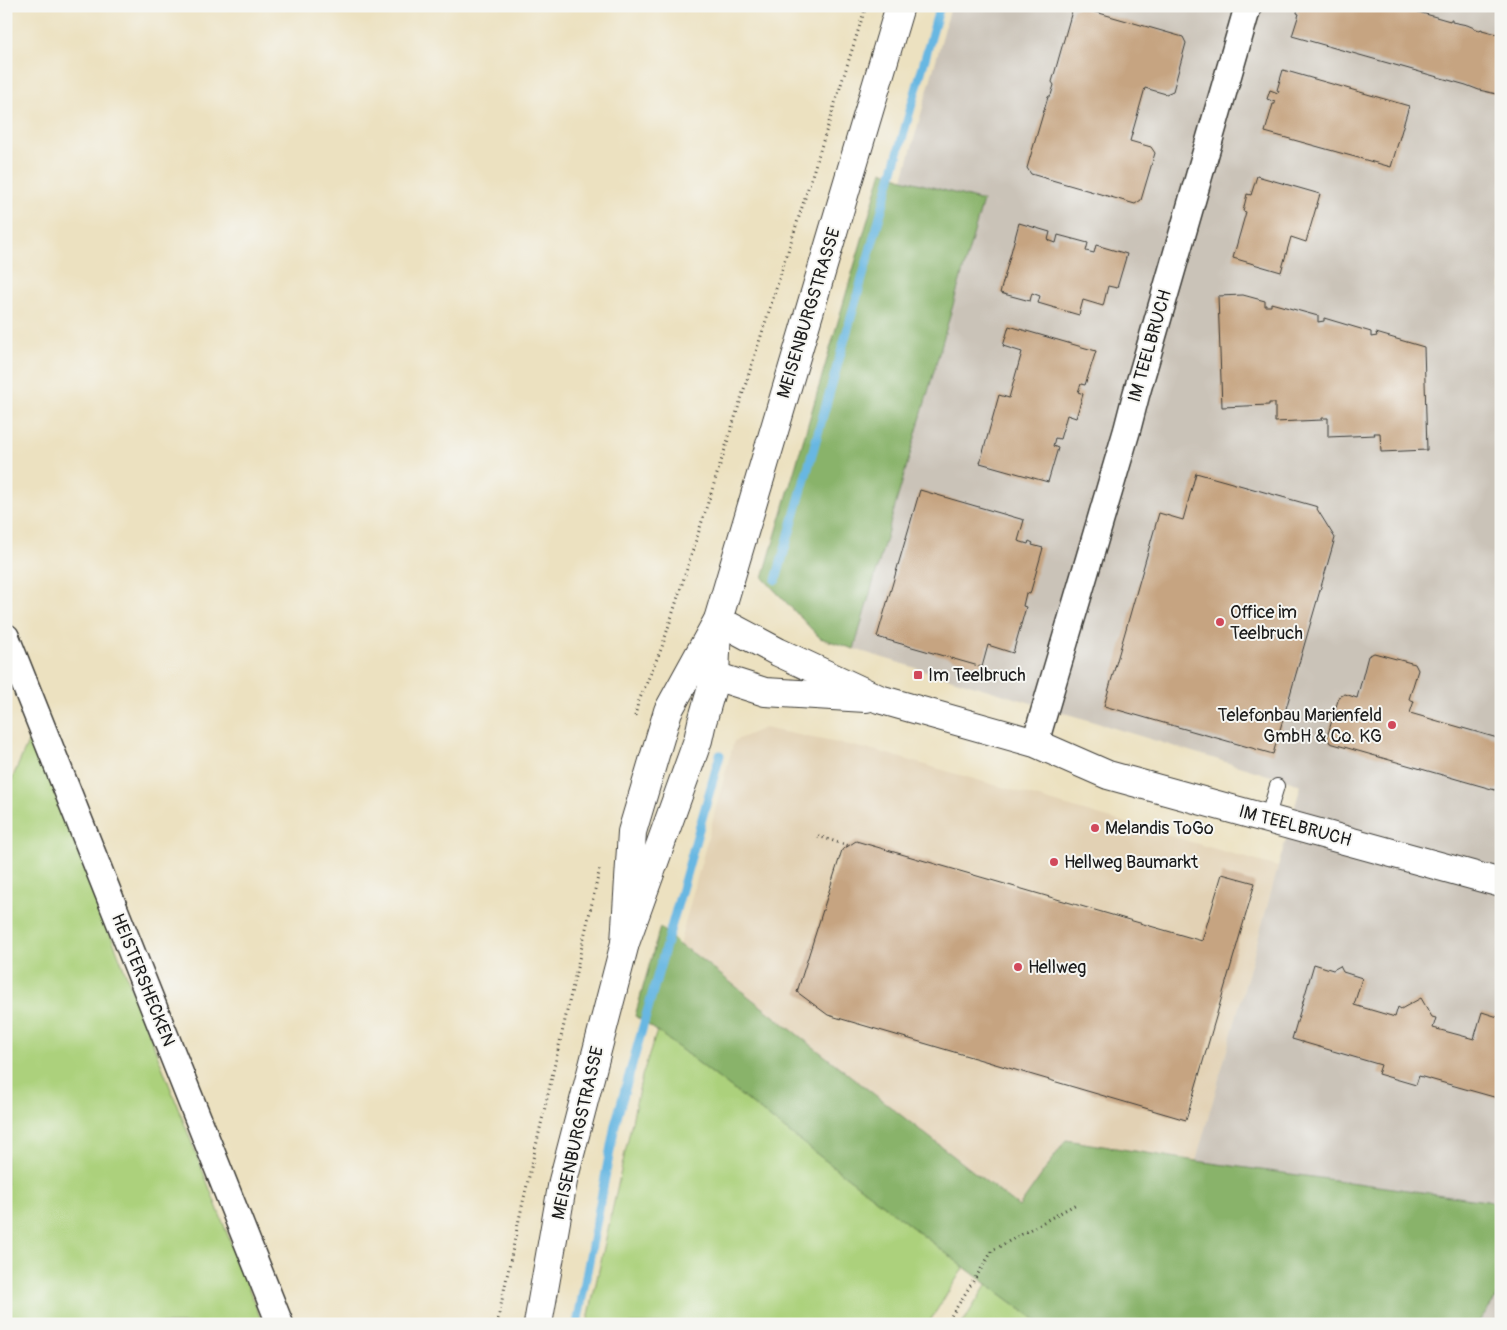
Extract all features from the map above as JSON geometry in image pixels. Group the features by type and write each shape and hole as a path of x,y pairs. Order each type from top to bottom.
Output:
{"main road":[{"name":"MEISENBURGSTRASSE","path":"538,1324 563,1181 625,943 698,740 702,722 703,673 900,6"},
{"name":"IM TEELBRUCH","path":"718,620 778,652 879,699 1035,744 1108,775 1501,883"},
{"name":"MEISENBURGSTRASSE","path":"625,943 632,832 668,711 703,673"},
{"name":"IM TEELBRUCH","path":"703,673 765,692 879,699"}],"street":[{"name":"IM TEELBRUCH","path":"1035,744 1248,6"},
{"name":"HEISTERSHECKEN","path":"6,636 280,1324"}],"lane":[{"path":"1267,819 1277,786"}],"path":[{"path":"818,836 849,846"},
{"path":"946,1324 993,1250 1078,1203"}],"shaded area":[{"path":"951,6 1501,6 1501,1193 1494,1202 1196,1161 1301,785 854,649 983,201 903,179"},
{"path":"764,728 877,751 1278,867 1196,1161 1066,1140 1019,1207 694,954 679,945 734,741"},
{"path":"1501,1291 1501,1324 1477,1324"}],"green space":[{"path":"882,171 903,179 983,201 854,649 820,638 763,578"},
{"path":"32,733 263,1324 6,1324 6,793"},
{"path":"660,927 679,945 694,954 1019,1207 1066,1140 1196,1161 1494,1202 1501,1193 1501,1291 1477,1324 1041,1324 635,1016"},
{"path":"657,1031 964,1267 928,1324 587,1324 642,1076"},
{"path":"987,1284 1041,1324 962,1324"}],"building":[{"path":"1298,6 1416,6 1415,11 1452,20 1452,22 1479,30 1482,29 1497,34 1501,30 1501,95 1292,36 1299,14 1297,13"},
{"path":"1078,7 1183,37 1186,43 1173,91 1166,94 1145,88 1130,141 1151,147 1155,153 1141,200 1135,204 1031,174 1027,168 1048,97 1051,95 1054,85 1052,82 1072,11"},
{"path":"1283,70 1409,106 1391,167 1265,132 1273,104 1275,104 1275,102 1267,99 1270,90 1278,93 1279,91 1277,90"},
{"path":"1257,176 1320,194 1306,242 1291,237 1281,272 1233,258 1246,212 1243,211 1247,194 1251,195"},
{"path":"1019,223 1050,232 1048,240 1056,243 1058,235 1088,243 1086,251 1094,253 1096,245 1127,254 1117,288 1108,286 1103,306 1083,300 1079,315 1038,303 1040,296 1032,293 1030,301 1000,293"},
{"path":"1243,295 1265,301 1265,306 1271,306 1271,303 1318,316 1318,322 1324,321 1324,318 1371,332 1371,337 1377,336 1376,333 1424,347 1427,450 1381,452 1380,433 1374,433 1375,435 1328,437 1328,418 1322,418 1322,420 1275,422 1275,403 1269,403 1269,405 1222,407 1218,296"},
{"path":"1009,326 1096,351 1085,385 1081,384 1078,392 1083,394 1076,418 1067,415 1060,439 1055,438 1053,446 1058,448 1048,482 980,463 999,395 1009,398 1022,352 1003,346"},
{"name":"Office im Teelbruch","path":"1196,473 1318,507 1317,509 1335,538 1273,754 1104,706 1159,513 1183,520"},
{"path":"920,490 1024,520 1018,541 1028,544 1029,541 1033,543 1032,545 1043,548 1030,594 1026,593 1023,606 1026,607 1013,653 988,645 982,667 877,637"},
{"name":"Telefonbau Marienfeld GmbH & Co. KG","path":"1374,653 1415,664 1418,670 1409,699 1414,701 1410,713 1501,739 1500,787 1495,790 1330,743 1327,737 1339,697 1345,694 1357,698 1368,656"},
{"name":"Hellweg","path":"856,841 1202,941 1222,874 1255,883 1186,1120 828,1015 797,992 842,850"},
{"path":"1314,964 1333,970 1340,966 1343,972 1362,978 1354,1005 1395,1017 1398,1007 1401,1009 1421,998 1432,1017 1436,1018 1433,1028 1474,1039 1482,1012 1501,1018 1501,1099 1419,1076 1416,1085 1378,1074 1381,1065 1292,1039"}],"waterway":[{"path":"776,580 940,6"},
{"path":"577,1324 615,1125 720,755"}],"place":[{"name":"Office im Teelbruch","path":"1220,622"},
{"name":"Im Teelbruch","path":"918,675"},
{"name":"Telefonbau Marienfeld GmbH & Co. KG","path":"1392,725"},
{"name":"Melandis ToGo","path":"1095,828"},
{"name":"Hellweg Baumarkt","path":"1054,862"},
{"name":"Hellweg","path":"1018,967"}]}
